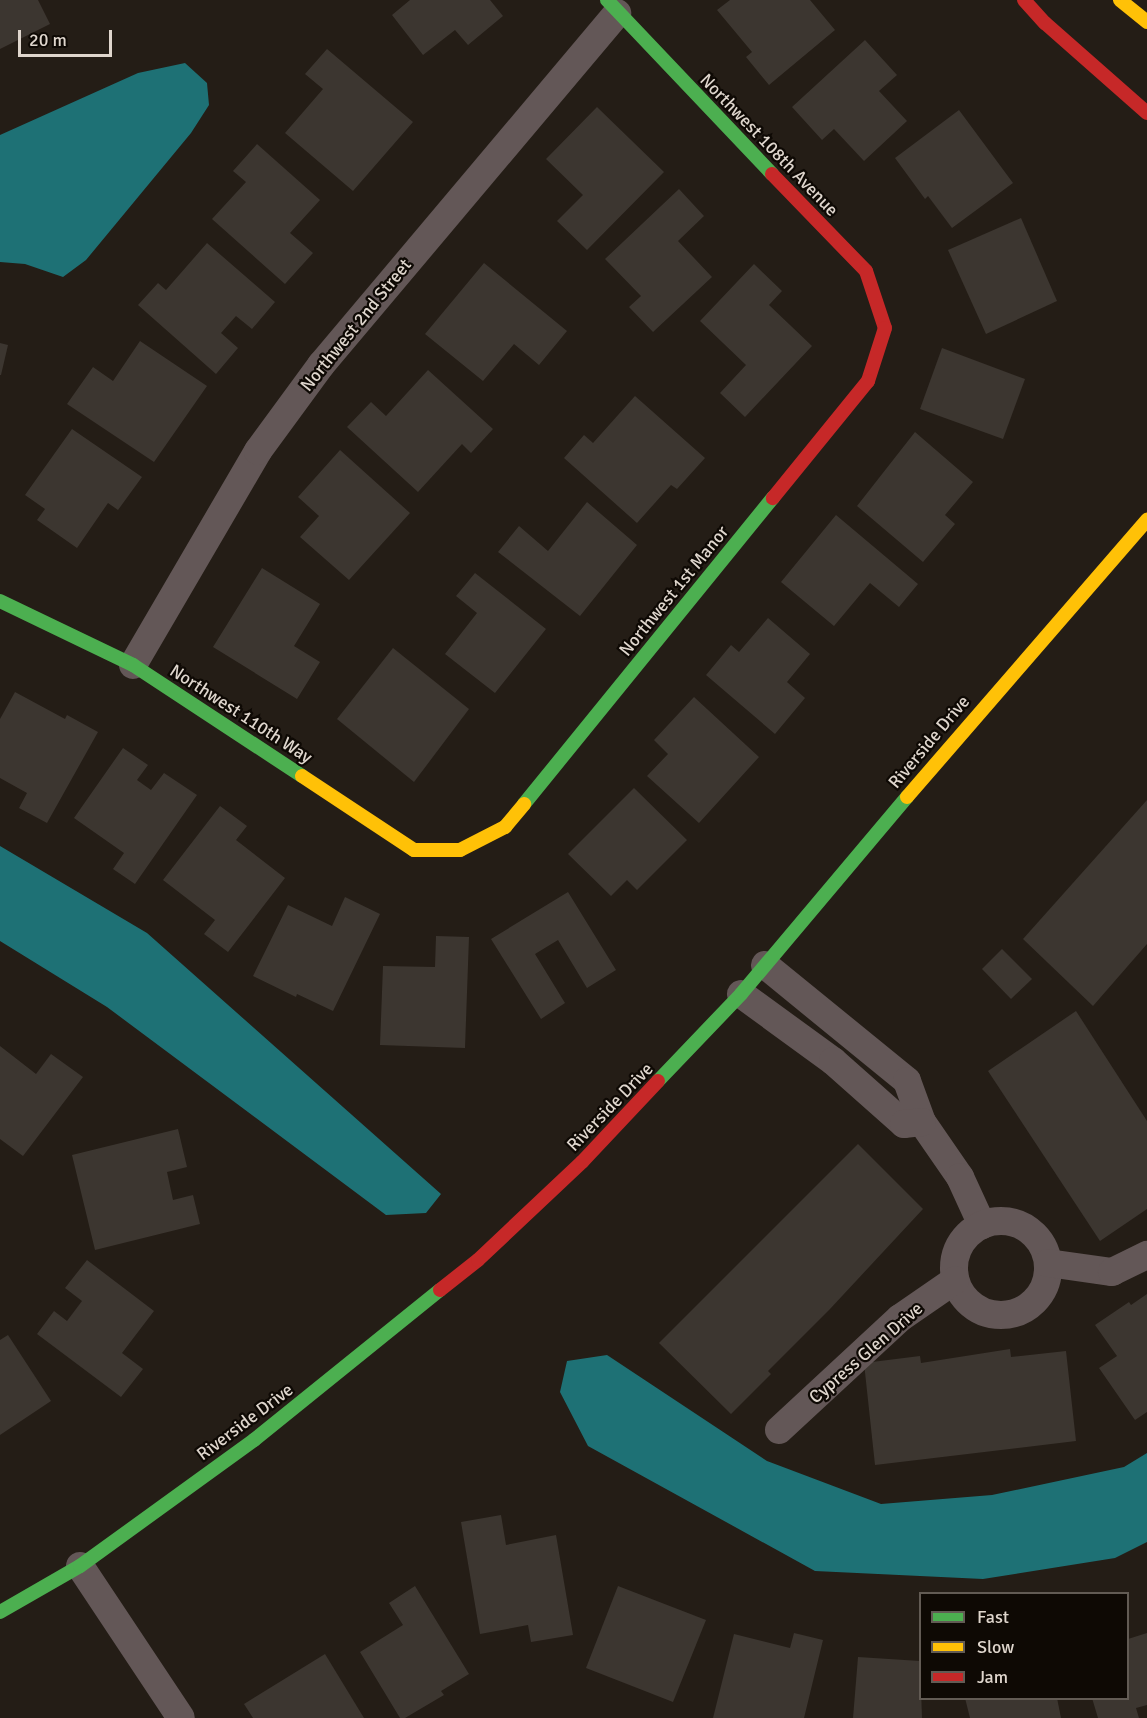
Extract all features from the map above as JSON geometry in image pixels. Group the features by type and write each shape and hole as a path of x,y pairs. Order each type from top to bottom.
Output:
{"street":[{"path":"1024,0 1045,23 1147,113"},
{"path":"1120,0 1147,22"},
{"name":"Northwest 108th Avenue","path":"612,7 866,271 885,328"},
{"name":"Northwest 2nd Street","path":"133,665 258,451 321,365 612,7"},
{"name":"Northwest 1st Manor","path":"460,850 506,827 868,381 885,328"},
{"name":"Riverside Drive","path":"0,1612 80,1566 254,1440 478,1260 582,1162 741,994 975,716 1147,520"},
{"name":"Northwest 110th Way","path":"0,601 133,665 414,850 460,850"},
{"path":"765,965 907,1081 922,1122 960,1178 982,1224"},
{"path":"741,994 833,1060 904,1124 922,1122"},
{"path":"996,1221 1011,1222 1025,1227 1037,1236 1045,1248 1048,1263 1047,1279 1041,1293 1031,1305 1017,1313 1002,1315 986,1313 972,1306 961,1294 955,1280 954,1267 959,1248 971,1232 982,1224 996,1221"},
{"path":"1048,1263 1112,1272 1147,1255"},
{"name":"Cypress Glen Drive","path":"779,1430 900,1318 955,1280"},
{"path":"80,1566 181,1718"}],"water":[{"path":"185,63 207,83 209,105 191,133 86,260 63,277 25,264 0,262 0,135 138,73"},
{"path":"0,846 147,933 441,1194 426,1213 386,1215 107,1007 0,941"},
{"path":"607,1355 767,1461 881,1504 992,1495 1124,1467 1147,1453 1147,1542 1115,1558 983,1579 815,1571 588,1446 560,1392 567,1361"}],"building":[{"path":"0,0 38,0 50,24 0,49"},
{"path":"410,0 490,0 503,16 468,45 455,30 423,55 392,15"},
{"path":"730,0 810,0 835,30 769,85 746,57 752,52 717,10"},
{"path":"865,40 897,75 879,91 907,121 864,161 834,129 822,140 792,107"},
{"path":"327,49 413,122 353,191 285,133 323,89 305,74"},
{"path":"597,107 664,172 587,250 557,221 583,195 546,159"},
{"path":"959,110 1013,183 952,228 928,196 925,199 895,158"},
{"path":"257,144 320,200 290,233 313,253 285,284 212,219 246,182 233,171"},
{"path":"679,189 704,216 678,241 712,277 653,332 629,307 641,296 605,259"},
{"path":"1021,218 1057,301 986,334 948,250"},
{"path":"207,243 275,302 252,329 236,316 221,333 238,348 216,374 138,305 158,283 166,290"},
{"path":"484,263 567,331 539,365 514,344 483,381 425,334"},
{"path":"754,264 782,291 769,305 812,346 745,417 720,393 746,365 700,321"},
{"path":"140,341 207,386 154,462 67,404 93,367 113,381"},
{"path":"0,343 8,345 1,375 0,375"},
{"path":"942,348 1025,379 1003,439 920,409"},
{"path":"428,370 493,429 471,453 462,444 418,492 347,427 371,402 386,416"},
{"path":"635,396 705,458 677,489 671,485 637,523 564,458 584,435 593,443"},
{"path":"72,429 142,477 118,510 108,503 77,548 37,520 45,509 25,495"},
{"path":"915,432 973,482 945,515 955,524 923,562 857,506"},
{"path":"340,450 410,513 349,580 300,537 319,516 298,497"},
{"path":"587,502 637,545 580,616 498,552 519,526 548,551"},
{"path":"836,515 918,584 899,607 870,583 834,626 781,582"},
{"path":"262,568 320,604 294,646 320,662 297,699 213,647"},
{"path":"475,573 546,629 495,693 445,654 477,613 456,596"},
{"path":"768,618 810,654 787,682 805,698 775,734 706,675 731,645 739,652"},
{"path":"393,648 469,709 414,782 337,719"},
{"path":"15,692 65,719 67,715 98,732 47,823 19,808 27,793 0,778 0,719"},
{"path":"694,697 759,757 699,823 647,776 668,754 654,740"},
{"path":"123,748 148,765 137,780 151,790 164,773 197,795 135,884 113,869 124,853 74,818"},
{"path":"634,788 687,840 637,890 627,880 611,896 568,854"},
{"path":"1147,800 1147,944 1093,1006 1023,939"},
{"path":"220,806 247,826 236,840 285,878 228,952 204,934 215,920 163,880"},
{"path":"568,892 616,970 587,988 558,940 535,954 565,1003 541,1019 491,939"},
{"path":"345,897 380,914 333,1011 297,994 296,997 253,976 288,905 332,926"},
{"path":"436,936 469,937 465,1048 380,1045 383,966 435,967"},
{"path":"1002,949 1032,979 1011,999 982,969"},
{"path":"1076,1011 1147,1121 1147,1209 1100,1241 988,1071"},
{"path":"0,1046 36,1074 51,1054 83,1077 23,1156 0,1139"},
{"path":"178,1129 187,1167 167,1172 173,1200 193,1195 200,1224 95,1250 72,1155"},
{"path":"858,1144 923,1209 830,1309 768,1371 771,1374 731,1414 659,1343"},
{"path":"87,1260 154,1311 122,1353 143,1369 121,1397 37,1334 54,1311 67,1321 82,1301 65,1288"},
{"path":"1147,1294 1147,1412 1135,1420 1099,1368 1117,1356 1095,1325 1129,1302 1131,1305"},
{"path":"8,1335 51,1401 0,1435 0,1340"},
{"path":"1010,1349 1011,1357 1066,1351 1076,1441 875,1465 864,1363 920,1356 921,1363"},
{"path":"501,1515 506,1545 556,1535 573,1635 531,1642 528,1625 480,1634 461,1522"},
{"path":"415,1586 469,1674 441,1691 444,1695 405,1718 400,1718 360,1652 403,1625 389,1603"},
{"path":"618,1586 706,1620 673,1702 586,1668"},
{"path":"794,1633 823,1640 804,1718 713,1718 734,1634 790,1648"},
{"path":"1147,1633 1147,1705 1136,1708 1139,1718 1098,1718 1093,1700 1129,1700 1129,1639"},
{"path":"325,1654 364,1718 253,1718 244,1704"},
{"path":"858,1657 919,1661 919,1700 921,1700 922,1718 853,1718"},
{"path":"966,1700 1057,1700 1061,1718 970,1718"}],"traffic: fast":[{"path":"607,0 772,174"},
{"path":"524,804 773,498"},
{"path":"0,601 133,665 302,776"},
{"path":"658,1081 741,994 907,797"},
{"path":"0,1612 80,1566 254,1440 440,1290"}],"traffic: slow":[{"path":"1120,0 1147,22"},
{"path":"907,797 1147,520"},
{"path":"302,776 414,850 460,850 505,827 524,804"}],"traffic: jam":[{"path":"1024,0 1045,23 1147,113"},
{"path":"772,174 866,271 885,328 868,381 773,498"},
{"path":"440,1290 478,1260 582,1162 658,1081"}]}
